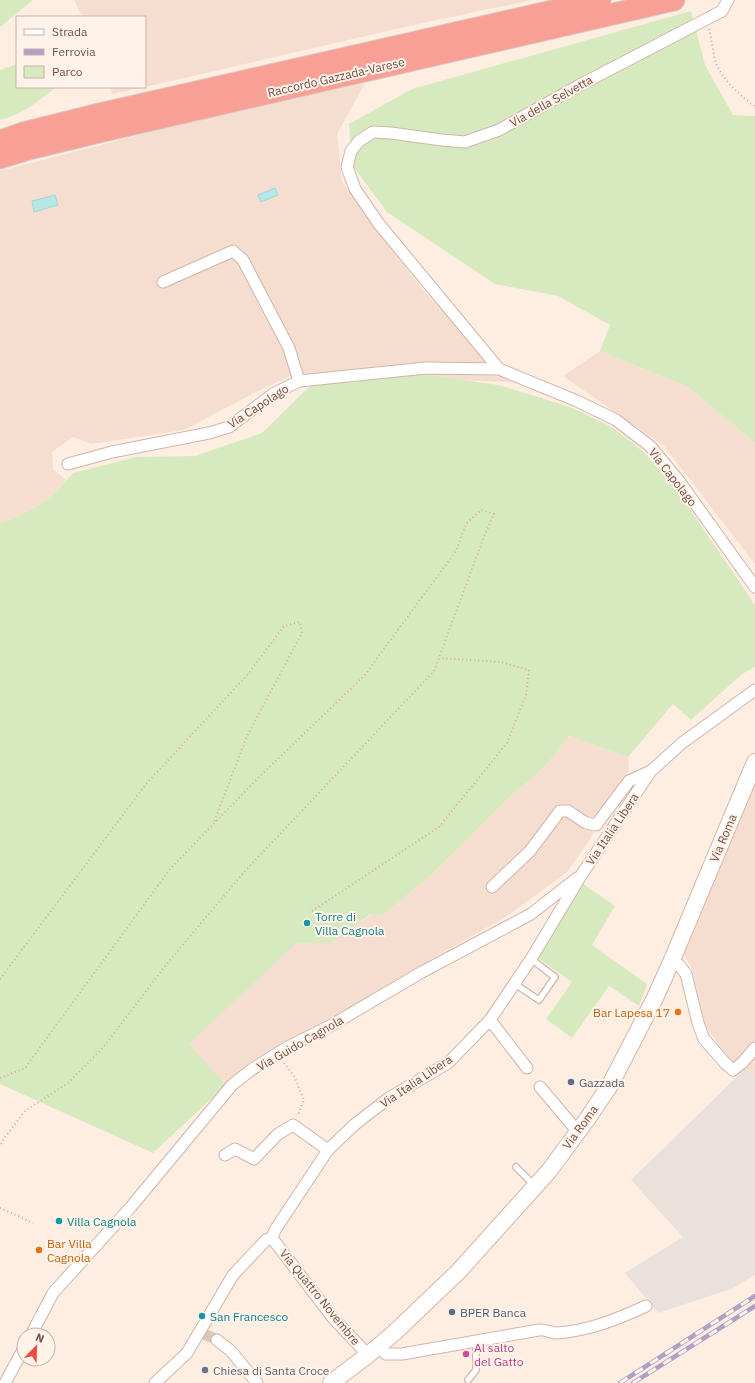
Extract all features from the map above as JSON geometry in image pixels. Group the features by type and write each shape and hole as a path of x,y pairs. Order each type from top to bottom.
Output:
{"highway":[{"name":"Raccordo Gazzada-Varese","path":"0,140 95,115 600,0"},
{"name":"Raccordo Gazzada-Varese","path":"0,158 29,149 99,132 674,0"}],"main road":[{"name":"Via Roma","path":"331,1383 373,1351 458,1272 548,1171 578,1132 610,1085 633,1042 672,960 755,762"}],"street":[{"name":"Via della Selvetta","path":"359,142 373,132 465,142 499,130 578,86 722,11 728,0"},
{"name":"Via Capolago","path":"359,142 351,151 347,168 355,189 379,224 499,369"},
{"path":"163,282 233,251 243,260 289,348 299,381"},
{"name":"Via Capolago","path":"68,464 112,452 208,433 229,427 273,394 299,381 426,368 499,369 577,401 616,420 650,446 679,481 755,587"},
{"name":"Via Italia Libera","path":"155,1383 188,1353 202,1333 233,1275 266,1240 272,1238 275,1230 328,1150 354,1125 389,1098 448,1063 490,1020 531,959 582,874 651,771 682,744 755,690"},
{"path":"492,887 530,851 560,811 568,811 586,823 596,825 629,781 651,771"},
{"name":"Via Guido Cagnola","path":"35,1327 53,1293 130,1208 232,1085 251,1070 286,1048 330,1026 422,972 531,914 582,874"},
{"path":"672,960 679,965 686,974 698,1023 704,1039 726,1064 733,1070 742,1063 755,1048"},
{"path":"490,1020 527,1068"},
{"path":"540,1087 578,1132"},
{"path":"225,1156 235,1149 254,1159 278,1134 293,1125 328,1150"},
{"name":"Via Quattro Novembre","path":"272,1238 333,1318 373,1351"},
{"path":"373,1351 386,1354 402,1354 544,1329 554,1333 570,1331 613,1321 646,1306"},
{"path":"217,1340 231,1350 255,1380"},
{"path":"5,1383 16,1363"}],"lane":[{"path":"515,984 539,1000 555,977 531,959"},
{"path":"516,1167 535,1186"},
{"path":"468,1380 476,1370 476,1341"}],"path":[{"path":"707,19 713,42 716,63 723,75 740,96 755,107"},
{"path":"0,1078 25,1068 170,869 258,778 364,676 456,551 466,524 481,510 494,514 485,534 434,672 239,877 169,961 102,1049 68,1083 26,1111 0,1146"},
{"path":"0,979 146,784 248,674 284,626 300,622 302,633 248,736 213,825"},
{"path":"312,910 439,827 507,743 526,695 529,670 501,662 439,658"},
{"path":"286,1048 289,1057 283,1061 294,1076 304,1100 293,1125"},
{"path":"0,1208 33,1224"}],"shaded area":[{"path":"74,0 533,0 418,24 146,87 146,16 82,16"},
{"path":"365,83 337,134 342,182 421,288 511,382 311,375 291,376 252,394 184,430 91,444 73,437 52,452 53,469 66,480 49,499 17,517 0,523 0,171 170,127"},
{"path":"110,88 140,88 113,94"},
{"path":"600,351 688,387 755,443 755,564 664,446 563,376"},
{"path":"569,736 628,757 629,771 590,839 567,872 509,915 326,1022 226,1085 188,1044 297,943 331,943 372,914 382,916 431,875 515,792 544,768"},
{"path":"755,782 755,1075 727,1057 705,1025 692,969 684,954"},
{"path":"745,1069 755,1075 755,1275 731,1289 658,1313 625,1273 683,1237 631,1180"}],"green space":[{"path":"0,0 33,0 0,27"},
{"path":"691,11 705,65 733,115 755,116 755,443 688,387 600,351 610,325 558,296 495,284 387,212 352,165 349,124 412,89"},
{"path":"16,64 16,88 55,88 30,107 15,115 0,120 0,70"},
{"path":"426,375 499,385 573,408 612,427 645,453 675,487 755,605 755,667 742,674 691,720 673,704 628,757 569,736 544,768 515,792 431,875 382,916 371,914 331,943 297,943 189,1044 226,1085 153,1153 0,1084 0,523 17,517 49,499 73,473 136,457 195,456 262,433 312,384"},
{"path":"582,883 615,906 592,945 647,984 639,1006 609,986 572,1038 546,1019 572,982 538,958"}],"water":[{"path":"275,188 278,195 261,202 258,195"},
{"path":"55,195 58,205 34,212 32,201"}],"tunnel":[{"path":"204,1334 217,1340"}],"railway":[{"path":"620,1383 755,1296"},
{"path":"633,1383 755,1306"}],"place":[{"name":"Torre di Villa Cagnola","path":"307,923"},
{"name":"Bar Lapesa 17","path":"678,1012"},
{"name":"Gazzada","path":"571,1082"},
{"name":"Villa Cagnola","path":"59,1221"},
{"name":"Bar Villa Cagnola","path":"39,1250"},
{"name":"BPER Banca","path":"452,1312"},
{"name":"San Francesco","path":"202,1316"},
{"name":"Al salto del Gatto","path":"466,1354"},
{"name":"Chiesa di Santa Croce","path":"205,1370"}]}
